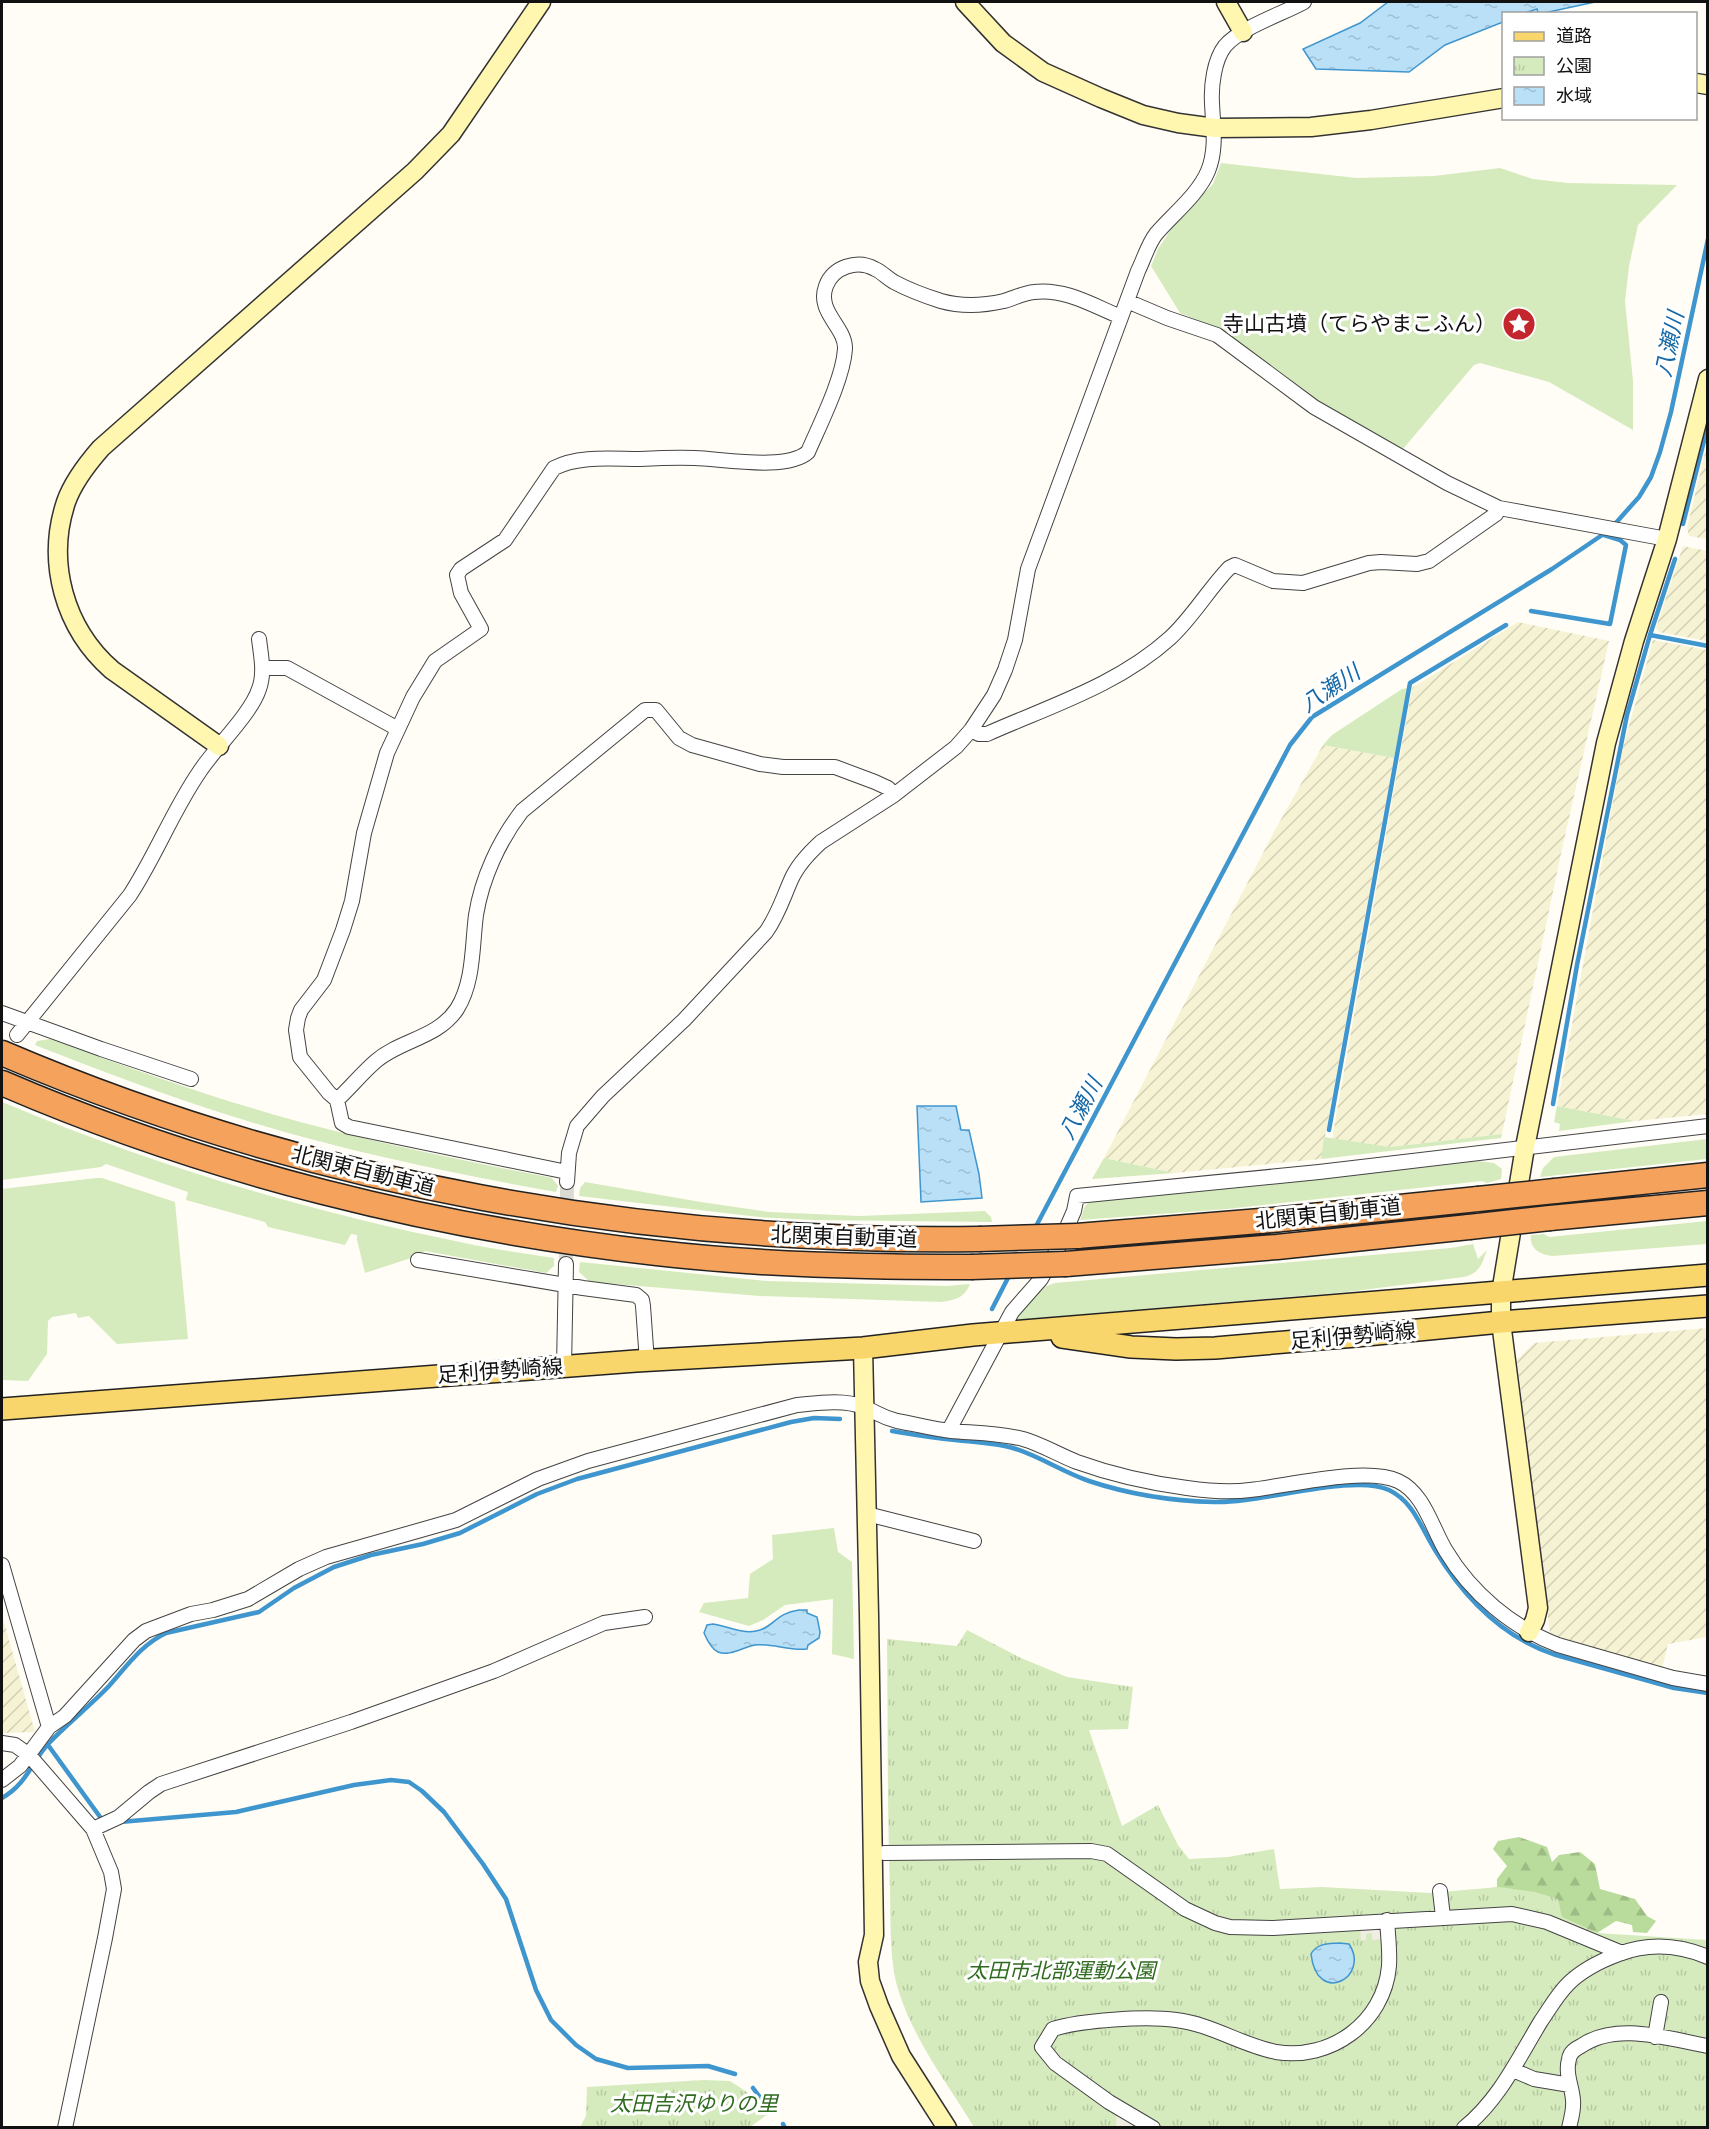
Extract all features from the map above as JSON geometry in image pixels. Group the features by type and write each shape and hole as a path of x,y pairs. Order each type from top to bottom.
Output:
{"highway":[{"name":"北関東自動車道","path":"9,1044 87,1087 180,1121 331,1165 502,1202 636,1222 739,1232 868,1239 1077,1236 1261,1221 1707,1175"},
{"name":"北関東自動車道","path":"2,1083 79,1114 245,1170 421,1215 498,1230 657,1253 739,1260 817,1265 971,1267 1066,1264 1277,1247 1707,1203"}],"main road":[{"name":"足利伊勢崎線","path":"2,1409 564,1367 863,1348 999,1334 1707,1275"},
{"name":"足利伊勢崎線","path":"999,1334 1039,1334 1131,1347 1176,1349 1707,1306"}],"street":[{"path":"219,746 100,660 74,623 62,594 58,570 58,539 66,501 83,471 101,448 422,164 451,134 542,2"},
{"path":"965,2 1003,43 1043,72 1143,115 1178,123 1215,128 1300,127 1371,120 1502,98"},
{"path":"1226,2 1243,32"},
{"path":"1121,317 1073,297 1047,292 1035,292 979,306 959,305 920,294 892,281 875,268 852,265 834,274 825,287 824,298 833,324 844,336 845,350 829,403 808,452 802,458 783,463 692,458 585,460 554,468 505,540 461,569 457,575 461,593 481,628 435,661 413,697 387,753 364,833 352,901 343,930 324,980 301,1010 296,1030 300,1057 329,1094 337,1100 342,1123 349,1127 567,1177 573,1135 577,1126 603,1096 684,1020 766,932 776,918 791,878 813,850 821,842 894,795 956,747 971,730 994,695 1005,670 1015,640 1028,568 1127,302 1155,236 1184,205 1207,173 1215,128 1212,101 1217,63 1225,47 1243,32 1304,2"},
{"path":"1127,302 1217,335 1314,407 1447,483 1499,508 1667,539"},
{"path":"1529,1632 1538,1608 1501,1322 1502,1293 1525,1147 1606,743 1667,539 1707,379"},
{"path":"971,730 979,735 987,734 1100,686 1139,662 1172,636 1229,568 1235,566 1273,580 1303,583 1369,563 1417,564 1428,561 1496,514 1499,508"},
{"path":"9,1044 29,1023 130,895 200,770 246,711 259,690 263,668 259,639"},
{"path":"263,668 287,668 398,729"},
{"path":"337,1100 377,1059 438,1029 449,1020 460,1002 469,976 482,889 499,845 511,825 522,811 645,710 656,710 679,738 692,745 760,764 783,767 835,767 888,788 894,795"},
{"path":"2,1013 101,1049 191,1078"},
{"path":"949,1430 1012,1312 1041,1279 1070,1220 1077,1196 1319,1172 1707,1126"},
{"path":"418,1260 566,1286 636,1295 643,1306 647,1362"},
{"path":"564,1367 566,1264"},
{"path":"863,1348 874,1935 868,1962 874,1994 888,2029 901,2056 947,2127"},
{"path":"2,1780 20,1766 49,1727 65,1716 134,1640 146,1631 191,1614 249,1599 299,1569 326,1557 456,1520 538,1479 588,1461 797,1405 844,1403 864,1407 882,1418 949,1430 993,1433 1025,1440 1074,1461 1121,1476 1209,1491 1249,1490 1355,1475 1376,1474 1396,1480 1417,1498 1446,1552 1474,1587 1499,1611 1529,1632 1558,1645 1673,1678 1707,1684"},
{"path":"867,1514 974,1541"},
{"path":"2,1565 49,1727"},
{"path":"93,1829 119,1817 161,1784 351,1722 495,1671 604,1623 645,1617"},
{"path":"2,1743 15,1745 29,1755 93,1829 111,1872 114,1889 65,2127"},
{"path":"884,1852 1091,1851 1107,1854 1185,1910 1230,1927 1273,1928 1498,1913 1529,1916 1622,1953"},
{"path":"1440,1891 1443,1917"},
{"path":"1153,2127 1109,2102 1055,2063 1042,2048 1053,2029 1088,2023 1174,2019 1217,2030 1248,2044 1275,2052 1317,2051 1352,2035 1367,2020 1378,2003 1386,1984 1389,1966 1387,1920"},
{"path":"1464,2127 1489,2103 1513,2070 1557,1996 1569,1984 1602,1960 1647,1947 1688,1950 1707,1957"},
{"path":"1655,2037 1661,2002"},
{"path":"1569,2127 1574,2099 1567,2075 1569,2057 1573,2051 1593,2037 1624,2033 1707,2046"},
{"path":"1513,2070 1534,2079 1570,2085"}],"shaded area":[{"path":"1707,444 1708,539 1689,536 1687,528"},
{"path":"1683,546 1707,551 1707,641 1659,632 1656,628"},
{"path":"1518,622 1609,641 1562,849 1502,1134 1390,1147 1332,1139 1412,688"},
{"path":"1653,640 1707,650 1708,1114 1635,1121 1557,1106 1623,747"},
{"path":"1323,745 1394,758 1321,1159 1174,1173 1104,1158 1275,830"},
{"path":"1707,1328 1707,1637 1668,1644 1662,1669 1550,1634 1517,1360 1534,1343"},
{"path":"2,1615 35,1732 2,1733"},
{"path":"1387,1920 1382,1939 1372,1940 1372,1933 1366,1934 1366,1940 1361,1941 1360,1922"},
{"path":"1117,2107 1142,2127 1116,2128"}],"green space":[{"path":"1221,163 1357,178 1434,176 1500,168 1533,179 1568,183 1677,185 1638,225 1629,266 1625,301 1633,381 1633,430 1549,382 1480,363 1474,365 1403,449 1320,403 1217,328 1180,313 1151,266 1158,249 1176,222 1213,184"},
{"path":"1408,688 1394,758 1323,745 1332,735 1402,689"},
{"path":"50,1039 266,1112 392,1145 552,1178 558,1186 556,1192 473,1176 391,1159 268,1127 106,1073 35,1045 37,1041"},
{"path":"2,1102 114,1146 227,1183 401,1229 483,1247 554,1258 554,1266 546,1273 425,1251 414,1257 365,1273 357,1235 351,1234 345,1245 268,1227 265,1222 186,1200 188,1192 106,1164 101,1167 2,1180"},
{"path":"1557,1106 1635,1121 1559,1131 1560,1124 1554,1122"},
{"path":"1502,1134 1501,1138 1321,1159 1324,1137 1390,1147"},
{"path":"1707,1139 1707,1159 1540,1177 1543,1168 1554,1157"},
{"path":"1104,1158 1174,1173 1092,1179"},
{"path":"1477,1161 1494,1163 1502,1169 1501,1179 1487,1183 1482,1181 1227,1209 1080,1220 1085,1206 1091,1201 1278,1184"},
{"path":"96,1178 175,1202 188,1339 117,1344 89,1316 78,1318 76,1313 52,1317 48,1321 47,1354 28,1381 2,1380 2,1189"},
{"path":"585,1182 769,1212 859,1216 985,1211 991,1217 992,1222 813,1220 759,1217 579,1196 580,1188"},
{"path":"1707,1221 1707,1244 1553,1256 1534,1248 1531,1240 1531,1235 1544,1234 1549,1237"},
{"path":"1473,1244 1478,1259 1487,1250 1477,1270 1464,1277 1347,1292 1016,1320 1017,1315 1044,1287 1055,1283 1451,1248"},
{"path":"580,1262 767,1281 947,1286 970,1284 959,1298 941,1302 760,1296 590,1282 579,1272"},
{"path":"834,1528 838,1552 852,1562 854,1659 832,1654 833,1599 785,1605 763,1620 749,1626 699,1612 704,1603 748,1598 750,1574 773,1559 772,1535"},
{"name":"太田市北部運動公園","path":"967,1630 1021,1658 1067,1677 1133,1687 1128,1729 1089,1730 1122,1826 1158,1805 1178,1845 1189,1859 1228,1857 1274,1849 1280,1889 1322,1887 1430,1893 1499,1887 1535,1892 1558,1899 1562,1917 1598,1933 1707,1940 1707,2127 974,2127 912,2025 898,1989 891,1939 888,1827 887,1639 957,1646"},
{"path":"1519,1837 1547,1847 1552,1862 1559,1855 1580,1852 1595,1864 1600,1889 1635,1899 1647,1916 1656,1921 1647,1933 1633,1932 1632,1925 1616,1921 1589,1938 1441,1899 1497,1887 1497,1879 1507,1866 1493,1849 1498,1841"},
{"name":"太田吉沢ゆりの里","path":"704,2080 730,2081 759,2100 768,2114 750,2127 580,2127 586,2116 587,2087"}],"water":[{"path":"1388,2 1595,2 1549,12 1538,12 1537,9 1528,12 1502,12 1502,22 1445,45 1409,72 1316,69 1303,49 1360,23"},
{"path":"917,1106 956,1106 961,1130 969,1130 982,1198 921,1202"},
{"path":"807,1610 807,1613 817,1617 819,1638 808,1645 807,1649 755,1645 731,1653 722,1653 713,1649 704,1633 707,1625 713,1624 740,1631 756,1631 767,1627 785,1614"},
{"path":"1349,1944 1354,1956 1353,1967 1348,1976 1331,1983 1323,1979 1315,1970 1311,1954 1320,1946"}],"waterway":[{"name":"八瀬川","path":"1614,525 1639,497 1651,477 1660,452 1671,412 1708,239"},
{"path":"1683,524 1708,425"},
{"name":"八瀬川","path":"1034,1230 1290,745 1312,717 1552,569 1608,531"},
{"path":"1531,611 1610,624 1626,545 1620,540 1604,535"},
{"path":"1553,1104 1577,965 1627,715 1675,559"},
{"path":"1329,1130 1410,683 1506,625"},
{"path":"1650,635 1708,646"},
{"name":"八瀬川","path":"992,1309 1010,1274"},
{"path":"2,1798 18,1786 49,1743 109,1686 135,1656 166,1633 259,1612 294,1588 334,1567 371,1555 460,1533 537,1494 577,1479 791,1422 814,1418 840,1419"},
{"path":"892,1431 1013,1448 1089,1481 1119,1490 1166,1498 1214,1502 1233,1501 1353,1485 1389,1490 1398,1495 1411,1508 1446,1567 1472,1599 1486,1613 1519,1638 1556,1655 1674,1688 1708,1693"},
{"path":"48,1745 103,1821"},
{"path":"120,1822 236,1812 354,1785 391,1780 409,1782 444,1812 506,1899 536,1990 551,2020 576,2045 596,2059 628,2068 708,2066 735,2074"},
{"path":"753,2088 771,2112"},
{"path":"783,2124 785,2128"}],"tunnel":[{"path":"566,1264 567,1182"}],"place":[{"name":"寺山古墳（てらやまこふん）","path":"1519,324"}]}
